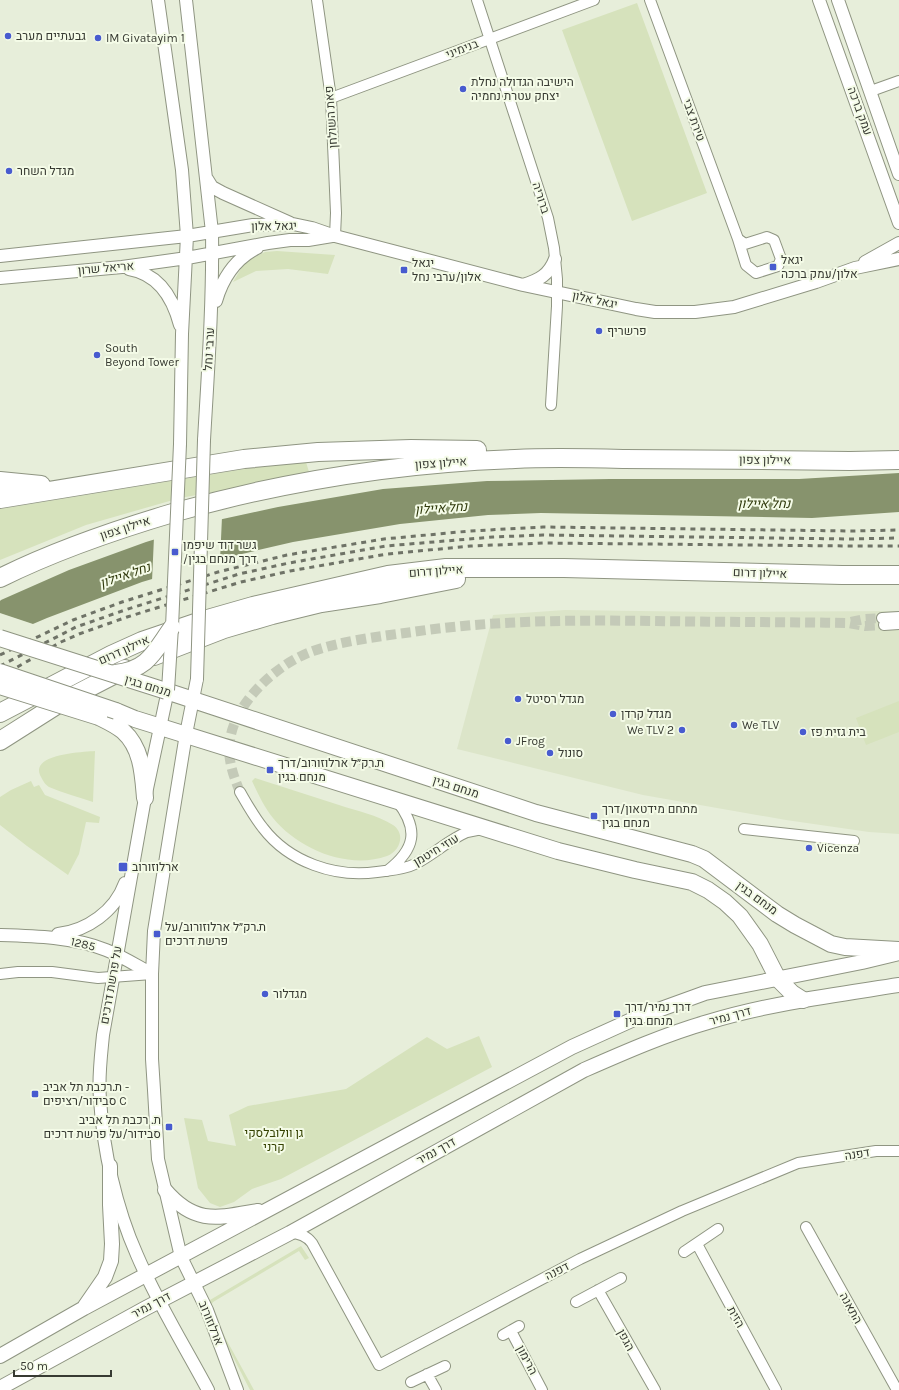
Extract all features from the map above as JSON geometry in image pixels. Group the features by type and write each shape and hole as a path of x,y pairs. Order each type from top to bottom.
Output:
{"highway":[{"path":"0,499 244,459 341,450 411,449 482,451 599,458"},
{"name":"איילון צפון","path":"0,578 52,555 108,533 226,498 274,487 405,466 515,458 850,461 899,460"},
{"path":"0,481 38,485 72,486"},
{"name":"איילון דרום","path":"0,713 111,655 142,641 204,620 253,606 388,575 446,568 564,568 899,575"},
{"path":"0,741 63,701 126,668 224,629 321,603 380,594 448,580 564,568"}],"main road":[{"path":"111,674 128,672 146,662 172,627"},
{"name":"מנחם בגין","path":"0,638 167,691 536,813 692,854 704,859 777,914 831,944 899,951"},
{"name":"מנחם בגין","path":"0,672 116,711 135,719 485,829 566,853 692,882 708,890 725,902 740,916 760,944 778,979 792,993 803,1000"},
{"path":"0,686 99,718 123,731 135,747 141,763 145,798"},
{"path":"0,1356 84,1308 572,1047 636,1018 705,993 862,962 899,951"},
{"name":"דרך נמיר","path":"0,1388 159,1301 290,1232 584,1070 631,1049 687,1028 756,1009 899,985"},
{"path":"84,1308 105,1277 111,1261 110,1166"},
{"path":"165,1190 181,1207 193,1213 206,1216 219,1217 270,1209"}],"street":[{"name":"ערבי נחל","path":"186,0 212,232 212,313 204,440 197,679 194,700"},
{"name":"פאת השולחן","path":"317,0 331,98 336,213 335,236"},
{"name":"ברוריה","path":"477,0 548,218 554,248 557,293 551,405"},
{"name":"בנימיני","path":"331,98 594,0"},
{"name":"טירת צבי","path":"650,0 746,265 756,273 778,266 781,259 774,240 767,237 745,244 738,240"},
{"name":"עמק ברכה","path":"819,0 899,223"},
{"name":"עמק ברכה","path":"838,0 899,174"},
{"path":"157,1 182,170 187,236 182,334 180,444 172,627 167,691"},
{"path":"871,91 899,81"},
{"path":"207,179 212,187 223,193 293,224"},
{"name":"יגאל אלון","path":"212,232 253,225 293,224 523,285 655,312 695,312 741,305 856,268 899,259"},
{"name":"אריאל שרון","path":"0,256 212,232"},
{"name":"יגאל אלון","path":"212,252 268,242 308,240 335,236"},
{"path":"212,313 221,285 234,265 247,254 268,242"},
{"name":"יגאל אלון","path":"856,268 899,244"},
{"name":"אריאל שרון","path":"0,278 122,267 187,258 212,252"},
{"path":"523,285 547,274 552,268 555,260"},
{"path":"122,267 146,274 156,280 165,289 177,315 182,334"},
{"path":"899,617 883,621 899,624"},
{"name":"על פרשת דרכים","path":"146,1275 136,1254 119,1204 110,1166 100,1105 100,1076 102,1035 145,798 167,691"},
{"path":"181,1257 158,1159 152,1059 152,974 154,931 186,734 194,700"},
{"name":"עוזי חיטמן","path":"240,792 264,829 277,843 292,855 303,861 329,870 367,873 403,869 416,863 468,832 485,829"},
{"name":"עוזי חיטמן","path":"387,871 403,857 409,848 411,841 412,833 408,816 397,801"},
{"path":"744,829 854,841"},
{"path":"41,937 72,933 91,924 114,904 121,894 134,859"},
{"name":"1285","path":"0,935 41,937 74,941 106,950 152,974"},
{"path":"0,974 32,971 98,978 152,974"},
{"name":"דפנה","path":"290,1232 300,1234 309,1239 312,1243 379,1365 580,1260 682,1211 798,1163 876,1151 899,1151"},
{"name":"התאנה","path":"806,1227 897,1390"},
{"path":"684,1252 718,1228"},
{"name":"הזית","path":"697,1244 776,1390"},
{"name":"ארלוזורוב","path":"181,1257 207,1310 238,1390"},
{"path":"146,1275 208,1390"},
{"path":"576,1302 621,1278"},
{"name":"הגפן","path":"598,1290 654,1390"},
{"name":"הרימון","path":"511,1331 542,1390"},
{"path":"411,1382 444,1366"},
{"path":"427,1374 436,1390"}],"shaded area":[{"path":"565,610 714,612 899,611 899,834 869,832 786,820 643,795 457,749 493,615"}],"green space":[{"path":"637,3 707,193 632,221 562,30"},
{"path":"277,251 335,255 328,274 288,269 256,271 233,282 245,262 265,252"},
{"path":"305,459 310,475 180,498 86,525 0,560 0,509"},
{"path":"899,701 899,732 866,745 856,718"},
{"path":"95,751 93,802 49,787 40,775 39,768 50,758 70,753"},
{"path":"255,778 380,818 397,829 400,842 392,854 372,860 340,858 325,854 296,839 283,829 273,818 259,796 252,781"},
{"path":"31,781 34,787 39,785 45,795 100,817 99,823 86,822 79,854 68,875 0,825 0,797"},
{"name":"גן וולובלסקי קרני","path":"479,1036 492,1067 281,1179 252,1189 234,1202 220,1207 210,1203 198,1188 184,1118 202,1120 208,1141 236,1146 229,1115 248,1106 346,1089 427,1037 447,1049"},
{"path":"301,1246 309,1258 305,1260 299,1251 213,1302 209,1308 254,1390 250,1390 208,1308 210,1300"}],"water":[{"name":"נחל איילון","path":"899,473 899,512 812,518 541,513 488,515 400,524 293,542 216,560 142,582 47,618 0,638 1,600 69,570 146,542 218,520 278,507 383,489 487,481 610,479 799,479"}],"pier":[{"path":"222,517 220,561 152,581 154,537"},
{"path":"0,613 36,625 0,640"}],"tunnel":[{"path":"851,622 882,618"},
{"path":"240,792 231,766 229,753 230,740 240,712 249,698 273,674 300,657 324,647 388,635 442,628 503,623 626,621 848,623 865,626 884,625"}],"railway":[{"path":"0,655 73,620 122,602 218,572 287,555 384,539 470,531 543,527 851,531 899,530"},
{"path":"0,666 76,627 239,574 289,563 386,546 493,537 543,535 851,539 899,538"},
{"path":"0,677 61,642 127,617 241,582 290,571 387,554 471,546 543,543 899,546"}],"place":[{"name":"גבעתיים מערב","path":"8,36"},
{"name":"IM Givatayim 1","path":"98,38"},
{"name":"הישיבה הגדולה נחלת יצחק עטרת נחמיה","path":"463,89"},
{"name":"מגדל השחר","path":"9,171"},
{"name":"יגאל אלון/עמק ברכה","path":"773,267"},
{"name":"יגאל אלון/ערבי נחל","path":"404,270"},
{"name":"פרשריף","path":"599,331"},
{"name":"South Beyond Tower","path":"97,355"},
{"name":"גשר דוד שיפמן /דרך מנחם בגין","path":"175,552"},
{"name":"מגדל רסיטל","path":"518,699"},
{"name":"מגדל קרדן","path":"613,714"},
{"name":"We TLV","path":"734,725"},
{"name":"We TLV 2","path":"682,730"},
{"name":"בית גזית פז","path":"803,732"},
{"name":"JFrog","path":"508,741"},
{"name":"סונול","path":"550,753"},
{"name":"ת.רק״ל ארלוזורוב/דרך מנחם בגין","path":"270,770"},
{"name":"מתחם מידטאון/דרך מנחם בגין","path":"594,816"},
{"name":"Vicenza","path":"809,848"},
{"name":"ארלוזורוב","path":"123,867"},
{"name":"ת.רק״ל ארלוזורוב/על פרשת דרכים","path":"157,934"},
{"name":"מגדלור","path":"265,994"},
{"name":"דרך נמיר/דרך מנחם בגין","path":"617,1014"},
{"name":"ת.רכבת תל אביב - סבידור/רציפים C","path":"35,1094"},
{"name":"ת. רכבת תל אביב סבידור/על פרשת דרכים","path":"169,1127"}]}
